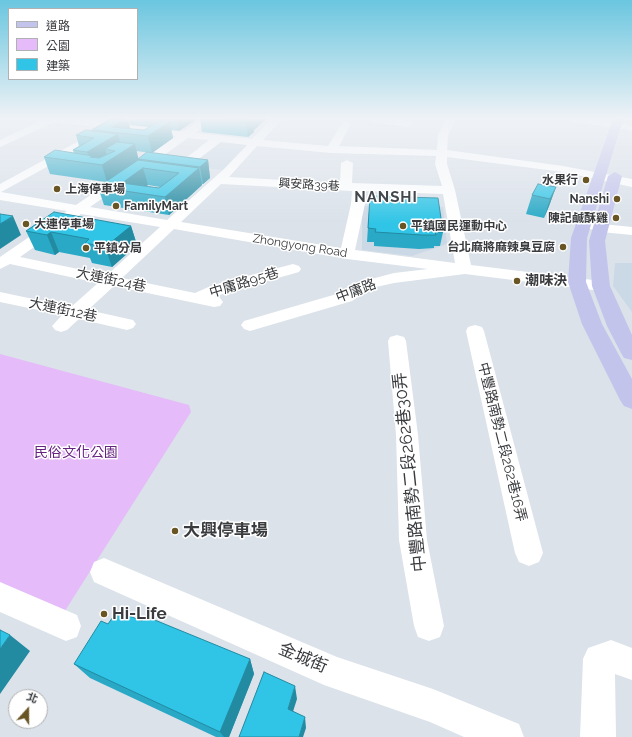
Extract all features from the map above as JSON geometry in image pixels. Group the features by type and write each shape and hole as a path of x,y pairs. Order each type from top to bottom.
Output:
{"main road":[{"path":"615,153 607,178 597,241 601,286 617,326 632,353"},
{"path":"607,178 584,223 579,238 577,282 592,324 632,400"}],"street":[{"path":"0,189 64,153"},
{"path":"4,262 161,153"},
{"name":"興安路39巷","path":"199,153 182,166 215,173 352,188 448,190"},
{"path":"61,326 170,224 215,173 240,153"},
{"path":"364,153 438,161 563,169 632,183"},
{"path":"439,153 438,161 448,190 464,269"},
{"path":"334,162 351,163 352,188 358,204 348,254"},
{"name":"Zhongyong Road","path":"0,196 348,254 601,286"},
{"path":"584,223 600,228 632,231"},
{"name":"大連街24巷","path":"4,262 110,280 214,302"},
{"name":"中庸路95巷","path":"196,299 219,289 293,269"},
{"name":"中庸路","path":"250,325 346,297 366,285 394,278 464,269"},
{"name":"大連街12巷","path":"0,297 126,324"},
{"name":"中豐路南勢二段262巷16弄","path":"474,331 529,553"},
{"name":"中豐路南勢二段262巷30弄","path":"397,341 407,435 413,540 429,626"},
{"name":"金城街","path":"104,572 336,673 433,706 506,737"},
{"path":"0,597 66,626"},
{"path":"598,737 599,659 611,656 632,664"}],"shaded area":[{"path":"202,153 241,153 224,170 186,166"},
{"name":"平鎮國民運動中心","path":"362,206 443,207 447,244 412,256 362,250"},
{"path":"615,263 632,263 632,312 613,286"}],"green space":[{"name":"民俗文化公園","path":"0,354 189,405 191,412 63,614 0,586"}],"building":[{"path":"50,153 76,153 99,158 110,153 120,153 102,165 44,157"},
{"path":"145,153 158,153 208,160 200,167 138,159"},
{"path":"138,160 199,168 165,197 98,187","holes":["143,168 179,173 159,188 122,183"]},
{"path":"538,184 556,187 550,199 532,195"},
{"name":"平鎮國民運動中心","path":"370,196 438,198 443,232 435,232 436,235 422,235 375,232 376,229 368,228"},
{"path":"54,212 131,226 105,247 85,243 89,239 51,232 47,235 26,231"},
{"path":"0,214 13,216 0,224"},
{"path":"117,611 142,621 145,616 250,659 220,732 74,664 101,621 108,624"},
{"path":"0,630 10,635 0,649"},
{"path":"264,672 295,686 288,709 305,717 299,737 239,737"}],"place":[{"name":"水果行","path":"586,180"},
{"name":"上海停車場","path":"57,189"},
{"name":"Nanshi","path":"617,199"},
{"name":"FamilyMart","path":"116,206"},
{"name":"陳記鹹酥雞","path":"616,218"},
{"name":"大連停車場","path":"26,224"},
{"name":"平鎮國民運動中心","path":"403,226"},
{"name":"台北麻將麻辣臭豆腐","path":"563,247"},
{"name":"平鎮分局","path":"86,248"},
{"name":"潮味決","path":"517,281"},
{"name":"大興停車場","path":"175,531"},
{"name":"Hi-Life","path":"104,614"}],"district":[{"name":"NANSHI","path":"386,197"}]}
